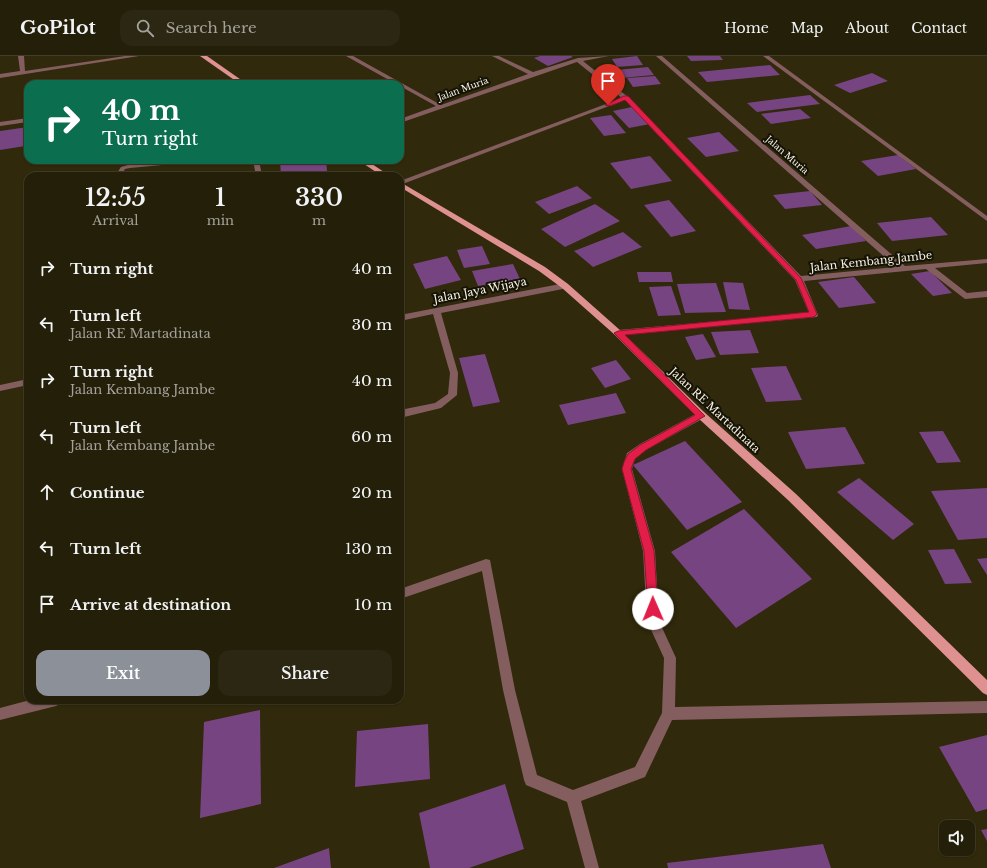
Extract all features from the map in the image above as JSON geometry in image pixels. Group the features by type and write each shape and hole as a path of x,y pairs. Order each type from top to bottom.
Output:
{"main road":[{"path":"203,56 238,80"},
{"path":"368,164 380,172"},
{"name":"Jalan RE Martadinata","path":"404,185 542,269 565,286 618,333 701,416 792,497 987,689"}],"street":[{"path":"21,56 23,73"},
{"path":"0,76 136,56"},
{"path":"349,56 393,80"},
{"path":"495,56 533,74"},
{"name":"Jalan Muria","path":"404,120 533,74 578,60 606,56"},
{"name":"Jalan Muria","path":"659,56 902,268"},
{"path":"766,56 987,219"},
{"path":"578,60 626,98 799,279"},
{"path":"404,86 441,107"},
{"path":"404,181 626,98"},
{"path":"0,124 24,121"},
{"path":"120,172 123,168 130,166 151,164"},
{"name":"Jalan Kembang Jambe","path":"618,333 814,314 799,279 987,261"},
{"path":"928,267 968,297 987,294"},
{"name":"Jalan Jaya Wijaya","path":"404,317 565,286"},
{"path":"404,413 438,406 452,395 454,373 436,311"},
{"path":"0,388 24,383"},
{"path":"404,593 486,564 509,690 531,780 573,797 640,772 668,714 670,658 653,621 649,551 627,469 631,456 701,416"},
{"path":"0,714 40,704"},
{"path":"668,714 987,707"},
{"path":"573,797 592,868"}],"building":[{"path":"540,56 573,57 548,66 534,58"},
{"path":"637,56 643,65 617,67 612,59"},
{"path":"687,56 720,56 723,60 691,61"},
{"path":"770,65 780,75 707,82 698,72"},
{"path":"648,67 654,75 621,78 616,70"},
{"path":"872,73 888,81 850,93 834,85"},
{"path":"655,76 661,84 633,87 627,78"},
{"path":"810,95 820,104 757,112 747,103"},
{"path":"632,107 650,124 629,128 613,111"},
{"path":"800,109 811,118 771,124 761,114"},
{"path":"611,115 626,133 604,136 590,118"},
{"path":"24,128 24,146 0,150 0,131"},
{"path":"719,132 739,151 706,157 687,138"},
{"path":"898,155 916,169 878,176 861,161"},
{"path":"650,156 672,181 631,189 610,163"},
{"path":"280,164 326,164 327,171 281,172"},
{"path":"577,186 592,198 549,214 535,202"},
{"path":"810,191 822,205 785,209 773,195"},
{"path":"669,200 696,231 671,237 644,205"},
{"path":"595,204 620,221 565,247 541,229"},
{"path":"931,217 948,235 892,241 877,223"},
{"path":"851,226 866,241 816,249 802,235"},
{"path":"623,232 642,247 593,267 574,251"},
{"path":"482,246 490,264 464,268 457,250"},
{"path":"447,256 461,280 425,289 413,264"},
{"path":"513,264 520,279 478,286 472,271"},
{"path":"930,271 952,293 933,296 911,274"},
{"path":"637,272 671,272 673,282 639,282"},
{"path":"854,277 876,303 839,308 818,282"},
{"path":"723,282 743,283 750,310 729,309"},
{"path":"716,283 726,312 685,313 677,284"},
{"path":"671,286 681,315 658,316 649,287"},
{"path":"750,330 759,353 720,355 711,332"},
{"path":"703,334 716,357 696,360 685,337"},
{"path":"485,354 500,402 473,407 459,358"},
{"path":"616,360 631,379 605,388 591,368"},
{"path":"786,366 802,400 766,402 751,368"},
{"path":"616,393 626,413 568,425 559,405"},
{"path":"845,427 865,464 806,469 788,432"},
{"path":"943,431 961,462 937,463 919,432"},
{"path":"685,441 742,502 687,530 633,465"},
{"path":"859,478 914,524 893,540 837,492"},
{"path":"987,488 987,538 958,540 931,491"},
{"path":"744,509 812,579 736,628 671,552"},
{"path":"954,549 972,583 945,584 928,550"},
{"path":"987,558 987,575 977,559"},
{"path":"260,710 261,804 200,818 204,722"},
{"path":"428,724 430,779 355,787 357,731"},
{"path":"987,735 987,809 976,812 939,747"},
{"path":"505,784 524,849 469,868 430,868 419,813"},
{"path":"987,829 987,841 981,830"},
{"path":"823,844 831,868 668,868 667,863"},
{"path":"329,848 331,868 274,868"}],"route":[{"path":"608,105 626,98 799,279 814,314 618,333 701,416 643,448 631,456 628,462 627,469 649,551 653,609"}]}
